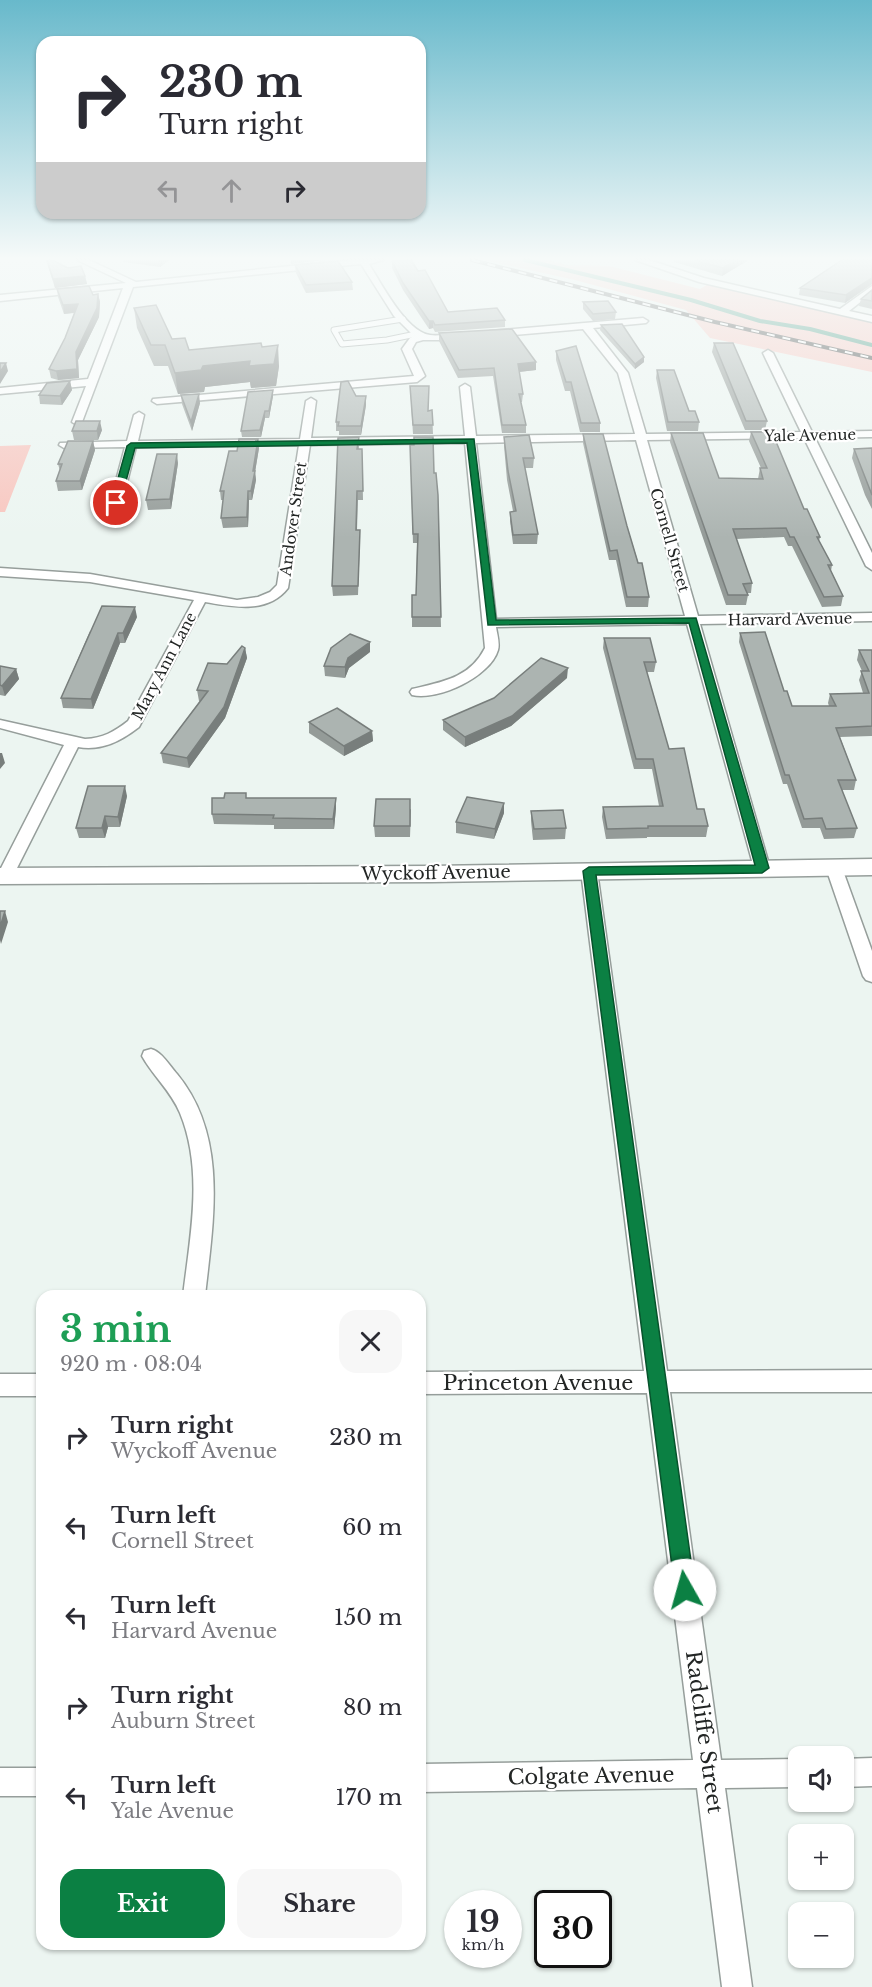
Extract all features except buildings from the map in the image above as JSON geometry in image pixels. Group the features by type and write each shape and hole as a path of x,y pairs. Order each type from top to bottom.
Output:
{"main road":[{"name":"Wyckoff Avenue","path":"2,876 872,867"}],"street":[{"path":"77,422 105,353"},
{"path":"157,400 417,379 420,376 409,353"},
{"name":"Cornell Street","path":"607,353 623,373 762,868"},
{"path":"768,353 872,566"},
{"path":"0,391 92,382"},
{"path":"417,692 457,683 481,668 489,658 492,648 465,387"},
{"name":"Andover Street","path":"201,598 249,604 271,597 284,585 303,443 311,401"},
{"path":"111,522 139,415"},
{"name":"Yale Avenue","path":"64,445 131,446 872,434"},
{"name":"Mary Ann Lane","path":"0,572 78,576 201,598 134,724 116,738 101,743 72,744"},
{"name":"Harvard Avenue","path":"491,623 872,617"},
{"path":"0,724 29,728 72,744 2,876"},
{"path":"834,868 872,976"},
{"name":"Radcliffe Street","path":"589,871 737,1987"},
{"path":"151,1056 163,1068 183,1098 196,1127 204,1160 206,1195 195,1290"},
{"name":"Princeton Avenue","path":"426,1383 872,1381"},
{"path":"0,1385 36,1385"},
{"path":"854,1773 872,1772"},
{"name":"Colgate Avenue","path":"426,1778 788,1773"},
{"path":"0,1782 36,1782"}],"shaded area":[{"path":"780,353 872,353 872,372"},
{"path":"31,445 5,512 0,512 0,446"}],"railway":[{"path":"849,353 872,358"}],"route":[{"path":"116,503 131,446 471,441 491,623 693,620 762,868 589,871 685,1590"}]}
